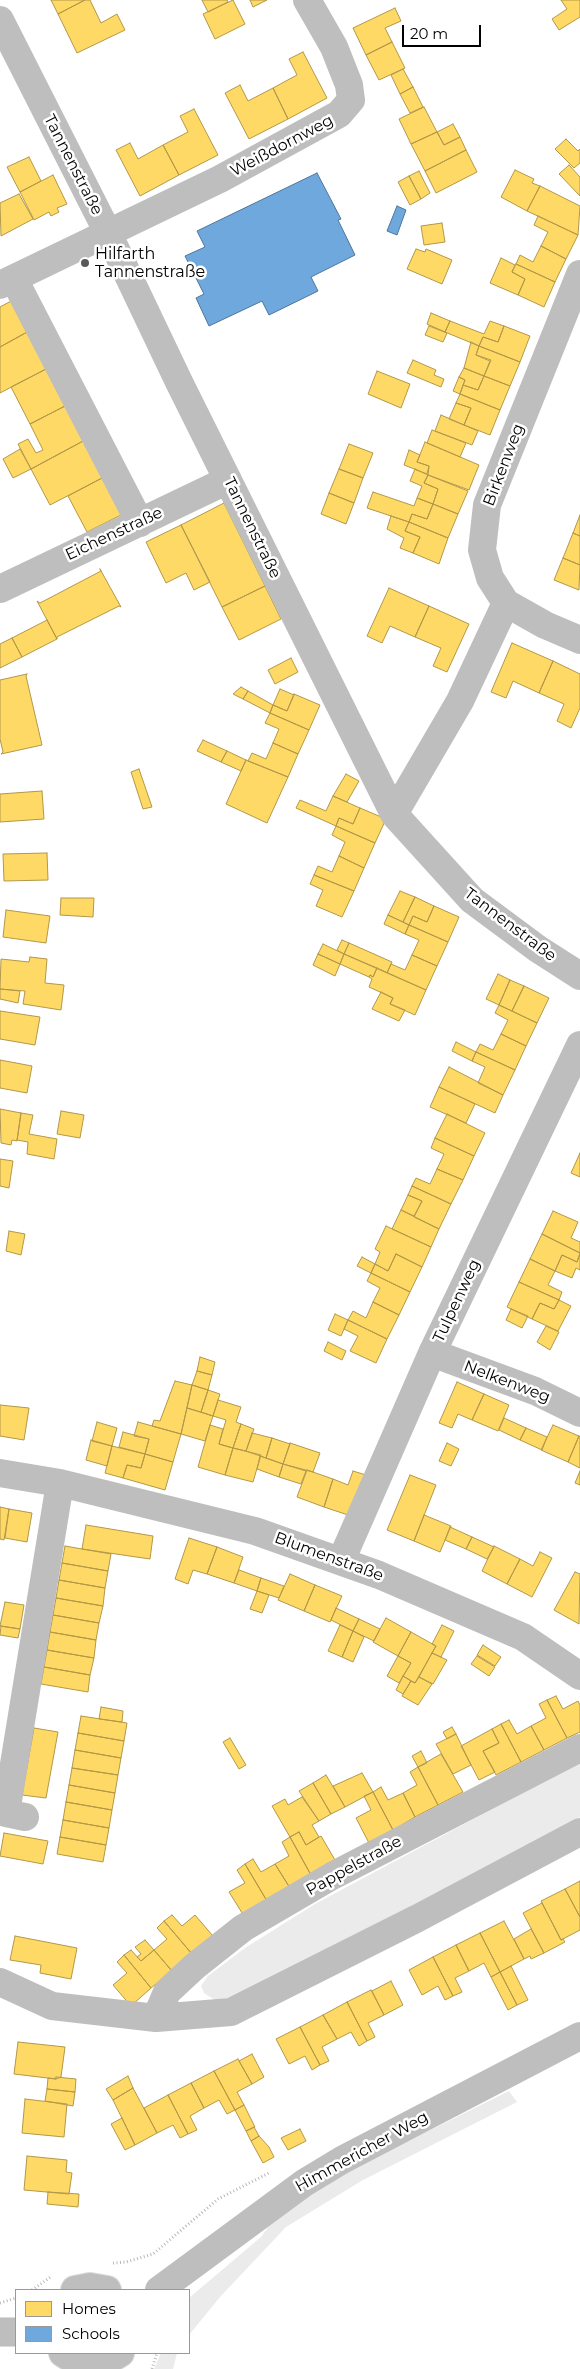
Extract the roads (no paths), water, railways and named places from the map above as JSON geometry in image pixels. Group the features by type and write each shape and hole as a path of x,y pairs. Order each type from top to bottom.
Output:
{"street":[{"name":"Weißdornweg","path":"108,233 220,179 339,114 351,100 349,85 334,48 307,0"},
{"name":"Tannenstraße","path":"0,20 108,233 394,814 472,900 538,949 580,976"},
{"path":"108,233 7,282 140,523"},
{"name":"Birkenweg","path":"506,603 490,578 482,550 487,505 580,274"},
{"name":"Eichenstraße","path":"0,589 228,480"},
{"path":"394,814 460,701 506,603 545,625 580,640"},
{"name":"Tulpenweg","path":"341,1561 432,1353 580,1045"},
{"name":"Nelkenweg","path":"432,1353 535,1392 580,1413"},
{"name":"Blumenstraße","path":"0,1472 60,1484 255,1531 341,1561 379,1575 523,1637 580,1676"},
{"path":"25,1817 6,1813 60,1484"},
{"name":"Pappelstraße","path":"156,2018 166,1992 243,1928 332,1876 580,1748"},
{"path":"0,1982 52,2006 156,2018 231,2012 418,1918 580,1832"},
{"name":"Himmericher Weg","path":"159,2289 304,2183 342,2160 580,2036"},
{"path":"80,2289 90,2287 101,2289"},
{"path":"0,2332 15,2332"},
{"path":"65,2354 79,2363 92,2365 111,2361"}],"place":[{"name":"Hilfarth Tannenstraße","path":"85,263"}]}
